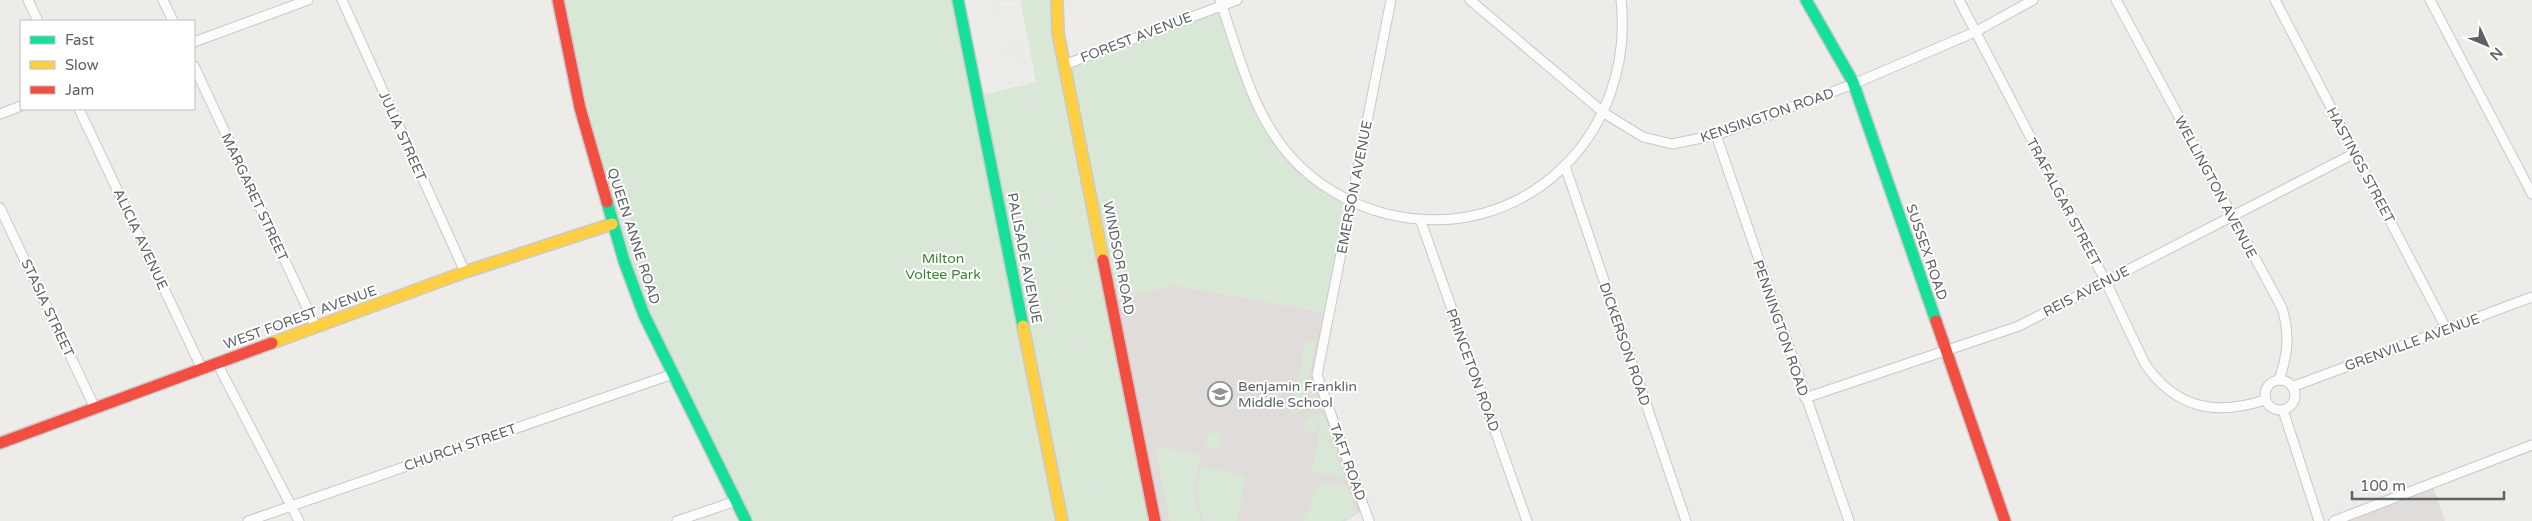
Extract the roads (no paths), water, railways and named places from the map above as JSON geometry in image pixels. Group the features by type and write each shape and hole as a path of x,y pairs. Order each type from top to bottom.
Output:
{"street":[{"path":"28,0 38,20"},
{"path":"163,0 173,20"},
{"path":"195,42 308,0"},
{"name":"JULIA STREET","path":"342,0 464,272"},
{"name":"QUEEN ANNE ROAD","path":"558,0 575,90 612,224 644,315 746,521"},
{"name":"PALISADE AVENUE","path":"958,0 1062,521"},
{"name":"WINDSOR ROAD","path":"1057,0 1058,33 1064,65 1155,521"},
{"name":"FOREST AVENUE","path":"1064,65 1221,3 1237,0"},
{"name":"EMERSON AVENUE","path":"1317,375 1391,0"},
{"name":"KENSINGTON ROAD","path":"1470,0 1604,113 1643,137 1672,144 1716,135 1854,84 1975,32 2032,0"},
{"path":"1221,3 1257,105 1268,126 1292,158 1309,174 1351,202 1375,211 1420,219 1461,218 1505,206 1526,195 1565,166 1580,151 1604,113 1612,93 1620,63 1624,24 1622,0"},
{"name":"SUSSEX ROAD","path":"1806,0 1854,84 2005,521"},
{"name":"TRAFALGAR STREET","path":"1959,0 2106,282 2145,364 2164,387 2177,396 2205,407 2234,408 2265,400"},
{"name":"WELLINGTON AVENUE","path":"2116,0 2282,308 2286,322 2287,351 2279,380"},
{"name":"HASTINGS STREET","path":"2274,0 2448,330"},
{"path":"2430,0 2532,194"},
{"name":"MARGARET STREET","path":"195,68 316,327"},
{"path":"0,114 20,106"},
{"name":"ALICIA AVENUE","path":"79,110 202,369"},
{"name":"PENNINGTON ROAD","path":"1716,135 1804,398 1848,521"},
{"name":"REIS AVENUE","path":"1804,398 2019,326 2355,153"},
{"name":"DICKERSON ROAD","path":"1565,166 1686,521"},
{"name":"STASIA STREET","path":"0,208 96,408"},
{"name":"PRINCETON ROAD","path":"1420,219 1527,521"},
{"name":"WEST FOREST AVENUE","path":"0,443 464,272 612,224"},
{"name":"GRENVILLE AVENUE","path":"2292,387 2532,297"},
{"path":"218,363 299,521"},
{"name":"CHURCH STREET","path":"248,521 673,374"},
{"name":"TAFT ROAD","path":"1317,375 1369,521"},
{"path":"2279,380 2292,387 2294,400 2283,410 2274,409 2265,400 2266,388 2279,380"},
{"path":"2283,410 2319,521"},
{"path":"2334,521 2532,445"},
{"path":"677,521 736,501"}],"railway":[{"path":"993,0 1099,521"},
{"path":"1004,0 1110,521"},
{"path":"1012,0 1118,521"}],"place":[{"name":"Benjamin Franklin Middle School","path":"1220,394"}],"park label":[{"name":"Milton Voltee Park","path":"943,266"}]}
